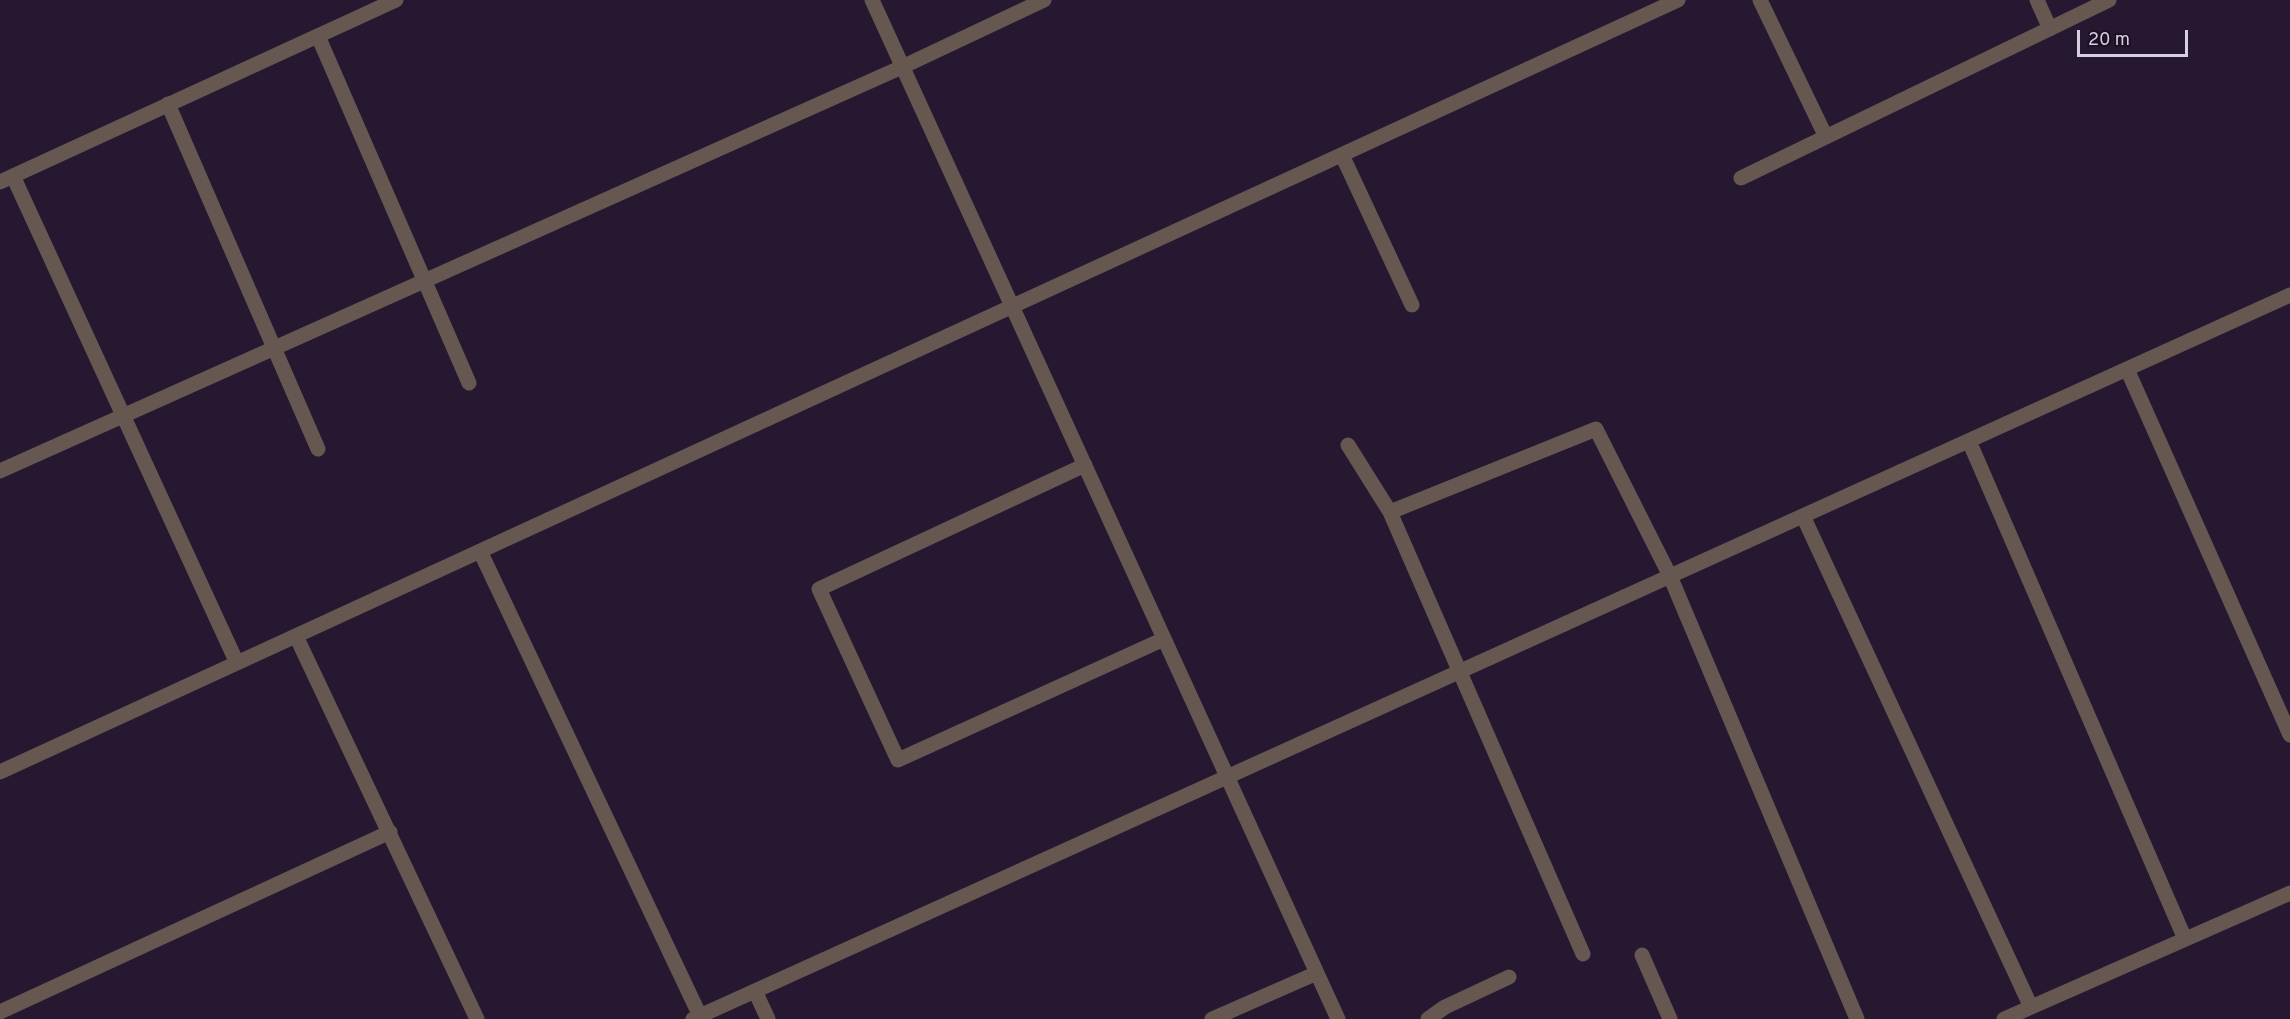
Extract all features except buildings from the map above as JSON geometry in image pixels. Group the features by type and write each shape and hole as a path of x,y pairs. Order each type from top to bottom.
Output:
{"street":[{"path":"237,663 122,417 6,179 396,0"},
{"path":"872,0 1338,1019"},
{"path":"0,471 902,67 1044,0"},
{"path":"0,772 1678,0"},
{"path":"1760,0 1826,137"},
{"path":"2037,0 2050,29"},
{"path":"1741,178 2109,0"},
{"path":"318,36 469,383"},
{"path":"168,104 318,449"},
{"path":"1342,155 1412,305"},
{"path":"480,551 697,1017 2290,295"},
{"path":"2127,369 2290,735"},
{"path":"1390,512 1596,429 1670,576 1857,1019"},
{"path":"1969,441 2185,939"},
{"path":"1348,445 1390,512 1583,954"},
{"path":"1085,465 819,589 898,760 1164,639"},
{"path":"1803,516 2031,1007"},
{"path":"296,636 477,1019"},
{"path":"0,1012 390,832"},
{"path":"2004,1019 2290,892"},
{"path":"1642,955 1670,1019"},
{"path":"1212,1019 1317,973"},
{"path":"1428,1019 1444,1007 1509,977"},
{"path":"755,991 768,1019"}]}
